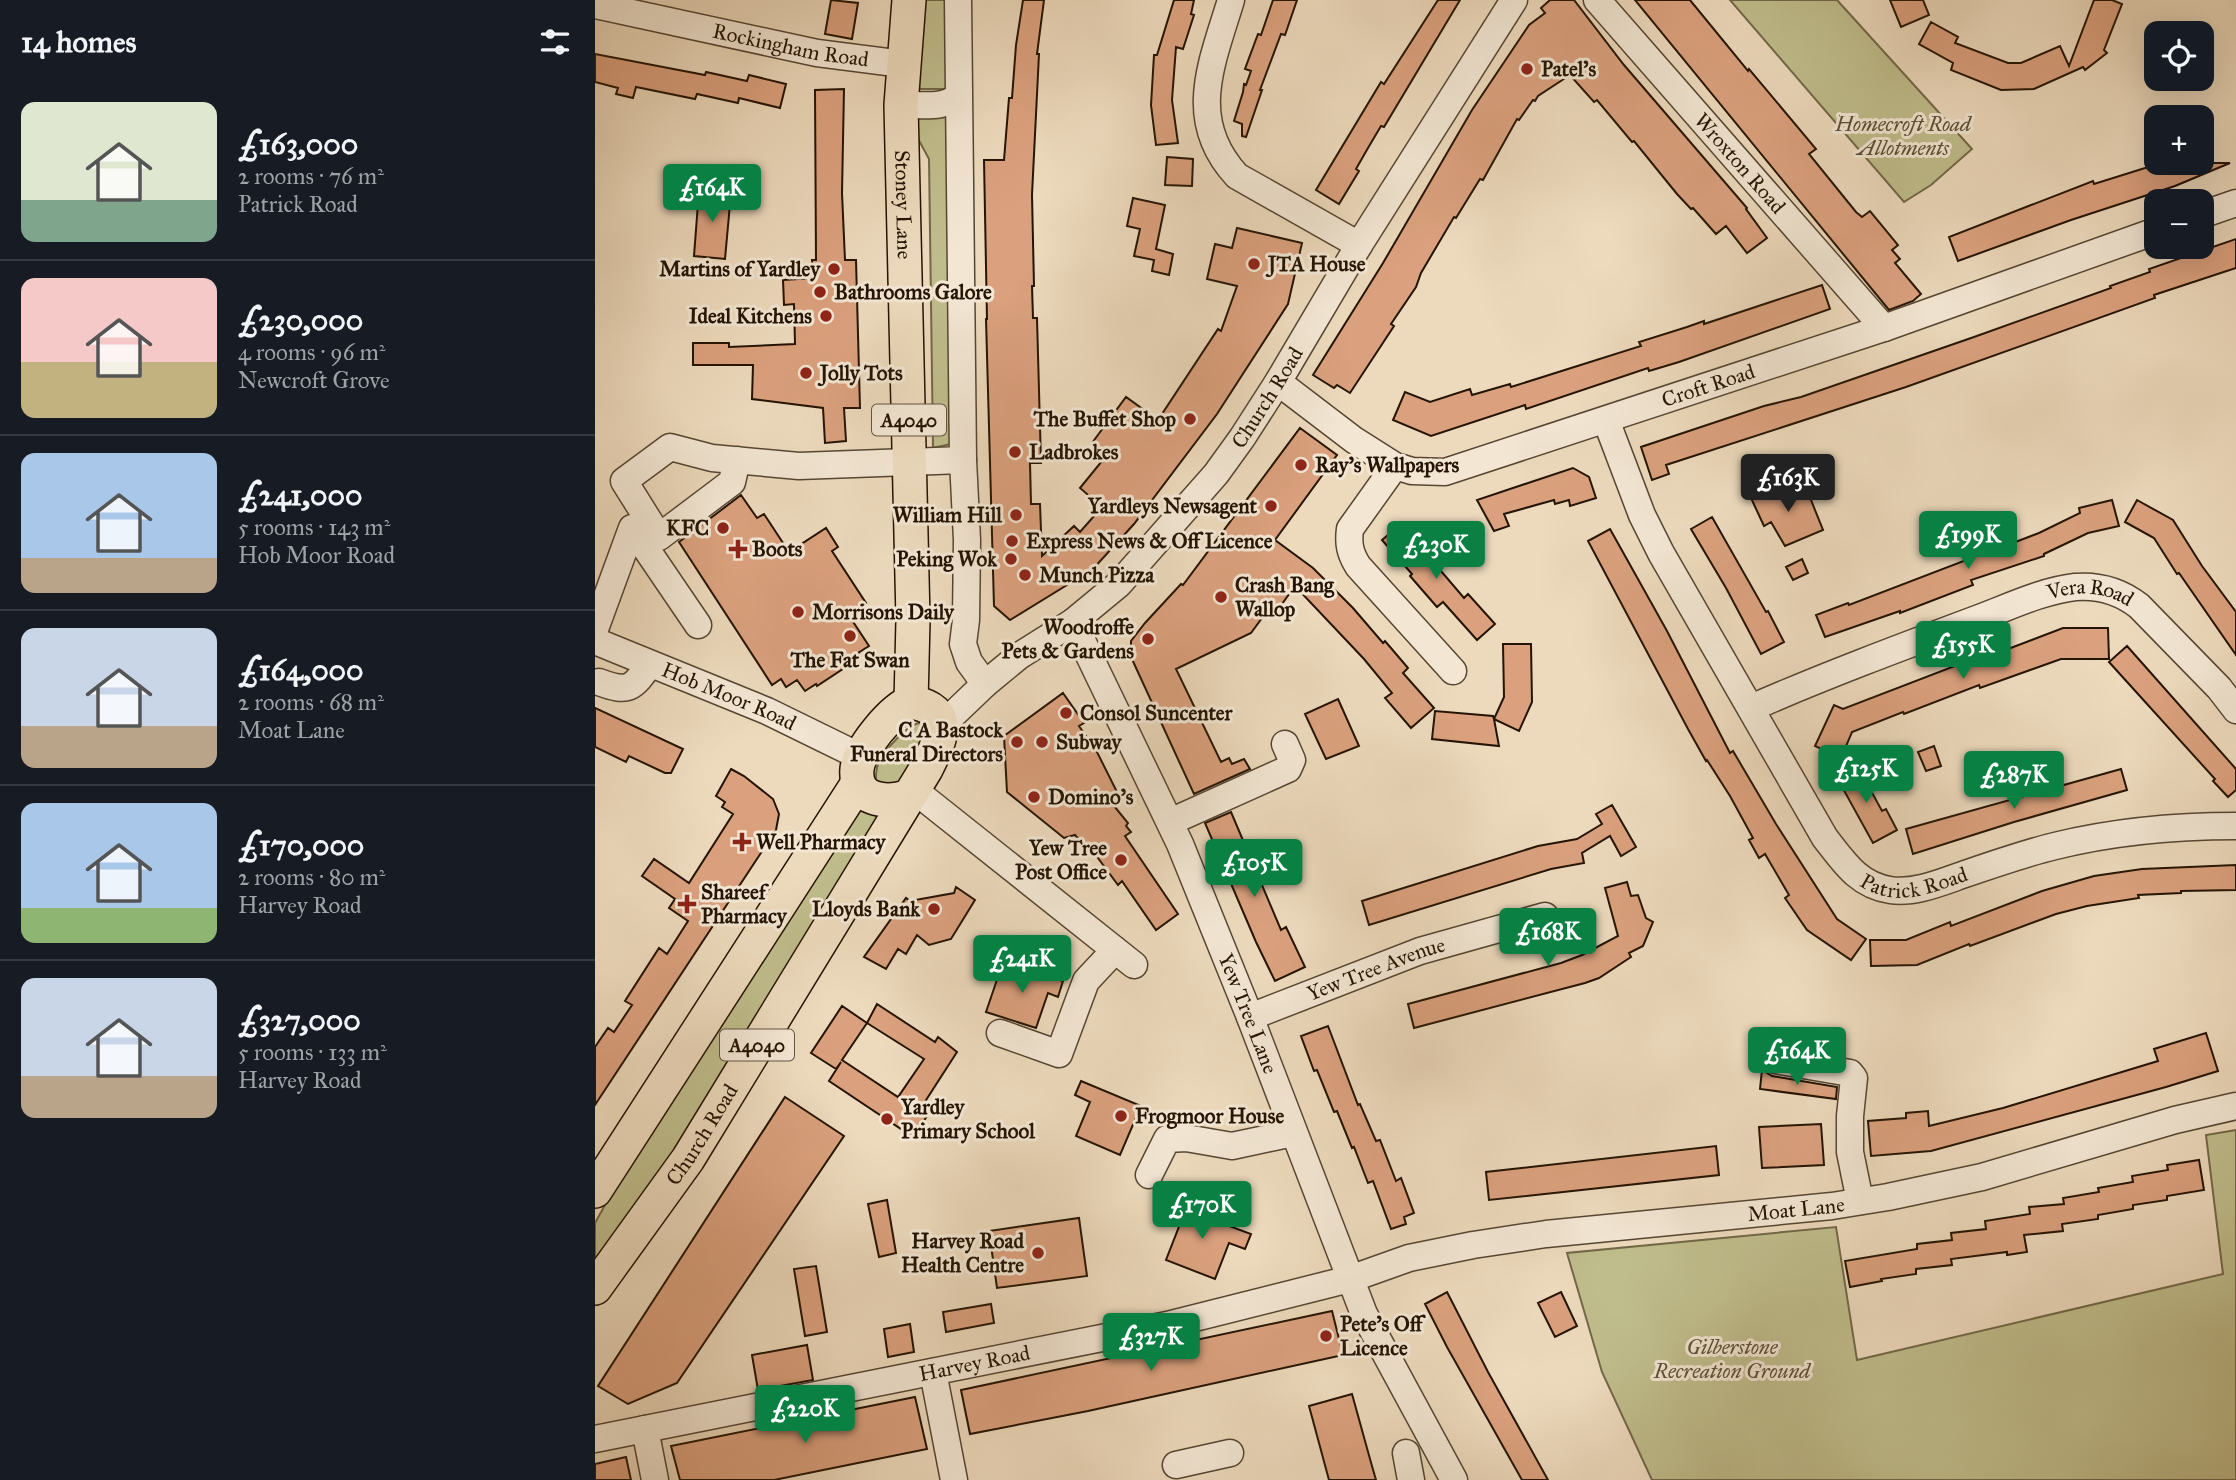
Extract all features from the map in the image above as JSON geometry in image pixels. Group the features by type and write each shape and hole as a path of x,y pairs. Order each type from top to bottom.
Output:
{"main road":[{"name":"Stoney Lane","path":"909,0 901,105 913,620 911,702"},
{"path":"911,702 932,708 940,716 941,726"},
{"name":"A4040","path":"595,1191 860,770 879,728 894,711 911,702"},
{"name":"Church Road","path":"595,1288 688,1159 911,793 938,746 941,726"},
{"path":"860,770 871,796 882,801 896,800 911,793"}],"street":[{"path":"958,0 963,460 967,540 963,644 969,663 985,684"},
{"path":"1231,0 1208,75 1205,99 1217,146 1227,165 1237,176 1359,245"},
{"name":"Church Road","path":"941,726 1019,656 1073,622 1119,584 1216,474 1278,382 1359,245 1514,0"},
{"name":"Wroxton Road","path":"1597,0 1884,328"},
{"name":"Rockingham Road","path":"595,5 665,10 817,53 903,64"},
{"path":"901,105 944,104 952,101 958,94"},
{"path":"2214,210 2236,202"},
{"name":"Croft Road","path":"1278,382 1354,440 1395,466 1412,471 1445,472 1884,328 2144,235"},
{"name":"Patrick Road","path":"1606,420 1642,515 1661,553 1825,838 1858,878 1892,891 1925,887 2018,856 2103,835 2179,826 2236,826"},
{"path":"724,459 799,466 963,460"},
{"path":"1395,466 1350,529 1352,556 1357,566 1453,671"},
{"path":"595,629 632,528 698,625"},
{"name":"Vera Road","path":"1751,708 1807,683 1941,632 2053,592 2077,587 2102,588 2125,595 2219,688 2236,710"},
{"name":"Yew Tree Lane","path":"1073,622 1170,822 1250,1017 1350,1279 1382,1349 1454,1480"},
{"name":"Hob Moor Road","path":"595,641 767,711 860,770"},
{"path":"599,682 617,689 627,689 636,683 650,664"},
{"path":"1170,822 1287,769 1291,760 1285,744"},
{"path":"911,793 1125,958 1086,981 1059,1054 1000,1033"},
{"name":"Yew Tree Avenue","path":"1250,1017 1420,951 1545,916"},
{"path":"1775,1060 1850,1073 1854,1078 1850,1152 1860,1201"},
{"name":"Moat Lane","path":"1350,1279 1409,1258 1522,1238 1860,1201 1982,1177 2175,1120 2236,1106"},
{"path":"1149,1175 1167,1139 1186,1138 1232,1146 1293,1133"},
{"name":"Harvey Road","path":"595,1438 1167,1325 1350,1279"},
{"path":"933,1372 954,1480"},
{"path":"645,1429 655,1480"},
{"path":"1192,1468 1230,1453"},
{"path":"1406,1453 1411,1480"}],"green space":[{"path":"921,0 948,0 946,89 915,89"},
{"name":"Homecroft Road Allotments","path":"1730,0 1837,0 1972,149 1931,185 1904,202"},
{"path":"948,113 951,444 933,448 929,159 916,135 916,114"},
{"path":"919,723 927,728 903,784 876,785 877,768 882,757 903,733"},
{"path":"861,808 877,813 884,819 738,1056 595,1267 595,1223 605,1205"},
{"name":"Gilberstone Recreation Ground","path":"2236,1130 2236,1480 1652,1480 1602,1372 1567,1253 1836,1227 1857,1360 2223,1274 2206,1135"}],"building":[{"path":"831,0 858,3 852,39 825,34"},
{"path":"1023,0 1044,0 1037,54 1032,195 1033,318 1037,318 1041,463 1030,463 1031,504 1040,504 1042,556 1074,526 1080,532 1102,507 1080,488 1107,455 1092,443 1126,397 1158,420 1218,329 1221,331 1237,286 1207,279 1215,244 1232,248 1237,228 1302,243 1288,304 1217,414 1134,524 1093,569 1010,620 994,606 984,160 1004,160 1009,98 1012,98"},
{"path":"1174,0 1194,0 1191,14 1194,15 1183,49 1176,47 1172,100 1178,143 1156,145 1151,105 1154,55 1157,55"},
{"path":"1273,0 1297,0 1285,35 1281,34 1260,90 1246,137 1242,136 1242,124 1234,121 1244,84 1246,85 1251,71 1245,69"},
{"path":"1438,0 1460,0 1384,127 1381,126 1339,204 1316,190 1381,82 1384,84"},
{"path":"1550,0 1574,0 1624,65 1747,208 1767,238 1747,253 1726,226 1716,234 1677,194 1597,100 1594,102 1570,75 1533,100 1519,120 1517,119 1483,180 1480,179 1456,218 1454,217 1421,273 1416,287 1391,324 1394,326 1350,393 1337,385 1334,388 1313,375 1383,263 1472,110 1529,25 1545,13 1541,8"},
{"path":"1635,0 1690,0 1816,149 1809,154 1856,212 1862,217 1870,211 1898,245 1892,250 1900,259 1895,263 1921,294 1913,301 1889,310"},
{"path":"1890,0 1923,0 1929,15 1901,27"},
{"path":"2094,0 2112,0 2122,4 2104,50 2107,53 2085,70 2083,67 2034,89 2001,90 1951,70 1953,63 1919,44 1931,22 1958,37 1955,43 2008,63 2021,63 2060,46 2069,66"},
{"path":"595,54 705,75 706,72 747,81 749,75 786,84 780,108 739,98 738,103 697,94 695,99 636,87 633,98 616,94 618,88 595,82"},
{"path":"844,89 842,193 845,260 856,260 860,408 844,408 846,441 825,443 823,408 752,399 753,365 693,365 693,343 729,343 729,347 795,344 794,304 784,305 783,280 813,278 812,260 816,260 815,90"},
{"path":"1167,157 1193,159 1192,186 1165,185"},
{"path":"2214,163 2230,163 2214,170"},
{"path":"2144,168 2144,175 2201,175 2166,189 2144,189 2144,196 1958,261 1949,237 2093,181 2094,184"},
{"path":"699,190 731,193 725,259 694,256"},
{"path":"1133,198 1165,205 1156,249 1173,254 1169,275 1152,271 1154,260 1134,256 1140,229 1127,226"},
{"path":"2236,239 2236,268 2154,295 2155,298 1906,387 1666,465 1669,474 1652,480 1641,447 1764,406 1801,397 1974,337 2111,288 2110,286 2150,272 2149,269 2178,259 2214,259 2214,247"},
{"path":"1822,285 1830,309 1679,362 1649,371 1648,368 1526,409 1525,405 1431,436 1393,420 1405,392 1430,402 1470,389 1472,395 1510,384 1511,387 1641,346 1639,342 1704,321 1704,324"},
{"path":"1300,428 1337,455 1275,540 1313,568 1383,643 1385,641 1408,668 1403,673 1434,708 1411,728 1385,698 1392,693 1295,586 1279,608 1273,603 1251,633 1176,669 1221,762 1229,758 1232,764 1244,759 1250,769 1194,794 1131,657 1131,641 1181,584 1183,585"},
{"path":"1573,468 1589,477 1596,498 1570,506 1569,500 1555,504 1554,500 1504,514 1509,526 1494,531 1477,500"},
{"path":"1788,484 1793,499 1809,495 1823,530 1785,546 1771,522 1764,526 1751,498"},
{"path":"741,495 757,518 764,514 789,552 826,528 838,547 832,551 866,603 848,614 869,646 858,653 861,657 805,691 797,680 786,687 781,679 772,685 679,542"},
{"path":"2112,500 2119,526 2088,533 2044,556 1971,580 1973,585 1900,613 1825,637 1816,615 1969,559 1966,551 1989,543 1992,551 2039,533 2080,513 2079,508"},
{"path":"2137,500 2173,520 2236,612 2236,655 2154,538 2125,522"},
{"path":"1712,517 1784,642 1761,654 1691,529"},
{"path":"1402,523 1464,598 1468,594 1495,624 1477,640 1443,602 1437,607 1382,540"},
{"path":"1610,529 1730,753 1733,751 1837,919 1866,939 1851,960 1807,930 1785,898 1789,895 1765,854 1759,858 1749,840 1753,838 1688,729 1588,541"},
{"path":"1802,559 1808,573 1793,580 1786,567"},
{"path":"2063,628 2108,628 2109,659 2061,659 1980,688 1979,685 1904,714 1903,712 1852,732 1841,758 1815,746 1834,705 1843,709"},
{"path":"1503,644 1531,644 1532,702 1519,731 1494,719 1504,697"},
{"path":"2127,646 2236,769 2236,790 2228,797 2213,781 2215,779 2109,662"},
{"path":"1063,693 1084,723 1079,726 1096,750 1118,794 1110,801 1128,823 1126,826 1131,832 1125,836 1178,914 1156,930 1122,881 1118,885 1089,846 1086,848 1075,835 1064,838 1007,792 1004,736"},
{"path":"1338,699 1359,746 1326,759 1305,714"},
{"path":"595,708 683,749 671,773 665,773 629,756 626,762 595,747"},
{"path":"1435,711 1493,716 1499,746 1432,739"},
{"path":"1934,746 1941,766 1926,771 1918,752"},
{"path":"1857,765 1882,811 1886,809 1897,830 1873,843 1836,776"},
{"path":"731,769 773,799 779,814 776,830 595,1105 595,1047 608,1028 614,1032 632,1005 625,1001 659,948 667,954 688,921 669,908 675,899 642,876 654,859 689,883 733,814 722,807 725,802 716,796"},
{"path":"2121,769 2127,790 1913,854 1906,829"},
{"path":"1612,805 1636,847 1621,856 1610,836 1582,853 1584,863 1551,869 1369,925 1362,901 1538,846 1577,839 1602,824 1596,814"},
{"path":"1231,812 1281,930 1286,927 1305,967 1275,981 1205,823"},
{"path":"2236,865 2236,890 2138,895 2139,898 2056,914 1917,965 1871,966 1870,940 1906,940 1950,922 1951,926 2042,891 2094,876 2142,869"},
{"path":"1627,882 1631,896 1638,895 1646,918 1653,922 1643,946 1629,953 1631,957 1599,978 1585,983 1414,1028 1408,1004 1561,963 1618,936 1605,888"},
{"name":"Lloyds Bank","path":"956,887 975,900 951,939 929,945 917,935 906,954 898,949 886,969 864,957 906,898 910,901 954,893"},
{"path":"1003,962 1063,981 1058,997 1048,993 1036,1028 986,1012"},
{"path":"877,1004 935,1042 938,1037 957,1052 919,1111 927,1116 913,1137 829,1081 841,1062 836,1069 811,1053 842,1006 867,1023","holes":["867,1023 924,1059 898,1097 842,1060"]},
{"path":"1328,1026 1358,1105 1360,1104 1376,1141 1380,1140 1396,1181 1401,1178 1414,1213 1404,1217 1406,1224 1391,1229 1373,1181 1368,1183 1337,1111 1334,1112 1317,1070 1314,1071 1301,1036"},
{"path":"2206,1033 2218,1071 1931,1151 1871,1156 1868,1121 1906,1118 1906,1113 1928,1111 1929,1126 2003,1108 2158,1061 2154,1049"},
{"path":"1762,1070 1772,1076 1837,1087 1836,1099 1760,1089"},
{"name":"Frogmoor House","path":"1081,1081 1141,1106 1120,1155 1076,1136 1090,1102 1075,1095"},
{"path":"785,1097 844,1136 677,1383 628,1404 598,1386"},
{"path":"1821,1124 1824,1165 1762,1168 1759,1127"},
{"path":"1716,1146 1719,1175 1489,1200 1486,1172"},
{"path":"2199,1160 2204,1190 2167,1196 2167,1200 2133,1205 2133,1209 2098,1215 2098,1219 2062,1224 2063,1231 2024,1235 2027,1252 1951,1259 1952,1265 1916,1269 1916,1274 1850,1287 1845,1261 1917,1249 1917,1244 1952,1240 1951,1233 1986,1229 1985,1221 2030,1214 2029,1207 2064,1204 2063,1198 2099,1192 2098,1188 2133,1182 2132,1176 2168,1170 2167,1165"},
{"path":"887,1200 896,1253 879,1257 868,1204"},
{"path":"1170,1204 1251,1234 1245,1249 1229,1243 1215,1279 1166,1260 1180,1224 1164,1218"},
{"name":"Harvey Road Health Centre","path":"1079,1218 1087,1276 997,1288 989,1231"},
{"path":"816,1266 827,1332 805,1336 794,1269"},
{"path":"1447,1292 1548,1480 1522,1480 1447,1347 1425,1304"},
{"path":"1561,1292 1577,1326 1555,1337 1538,1303"},
{"path":"991,1304 994,1323 946,1332 943,1312"},
{"path":"1332,1311 1343,1355 970,1434 961,1390"},
{"path":"910,1324 914,1352 888,1357 884,1329"},
{"path":"807,1345 813,1380 758,1390 752,1355"},
{"path":"1352,1394 1376,1480 1329,1480 1309,1406"},
{"path":"915,1397 927,1449 774,1480 680,1480 671,1446"},
{"path":"626,1457 631,1480 595,1480 595,1464"}],"place":[{"name":"Patel's","path":"1527,69"},
{"name":"JTA House","path":"1254,264"},
{"name":"Martins of Yardley","path":"834,269"},
{"name":"Bathrooms Galore","path":"820,292"},
{"name":"Ideal Kitchens","path":"826,316"},
{"name":"Jolly Tots","path":"806,373"},
{"name":"The Buffet Shop","path":"1190,419"},
{"name":"Ladbrokes","path":"1015,452"},
{"name":"Ray's Wallpapers","path":"1301,465"},
{"name":"Yardleys Newsagent","path":"1271,506"},
{"name":"William Hill","path":"1016,515"},
{"name":"KFC","path":"723,528"},
{"name":"Express News & Off Licence","path":"1012,541"},
{"name":"Boots","path":"738,549"},
{"name":"Peking Wok","path":"1011,559"},
{"name":"Munch Pizza","path":"1025,575"},
{"name":"Crash Bang Wallop","path":"1221,597"},
{"name":"Morrisons Daily","path":"798,612"},
{"name":"The Fat Swan","path":"850,636"},
{"name":"Woodroffe Pets & Gardens","path":"1148,639"},
{"name":"Consol Suncenter","path":"1066,713"},
{"name":"C A Bastock Funeral Directors","path":"1017,742"},
{"name":"Subway","path":"1042,742"},
{"name":"Domino's","path":"1034,797"},
{"name":"Well Pharmacy","path":"742,842"},
{"name":"Yew Tree Post Office","path":"1121,860"},
{"name":"Shareef Pharmacy","path":"687,904"},
{"name":"Lloyds Bank","path":"934,909"},
{"name":"Frogmoor House","path":"1121,1116"},
{"name":"Yardley Primary School","path":"887,1119"},
{"name":"Harvey Road Health Centre","path":"1038,1253"},
{"name":"Pete's Off Licence","path":"1326,1336"}]}
